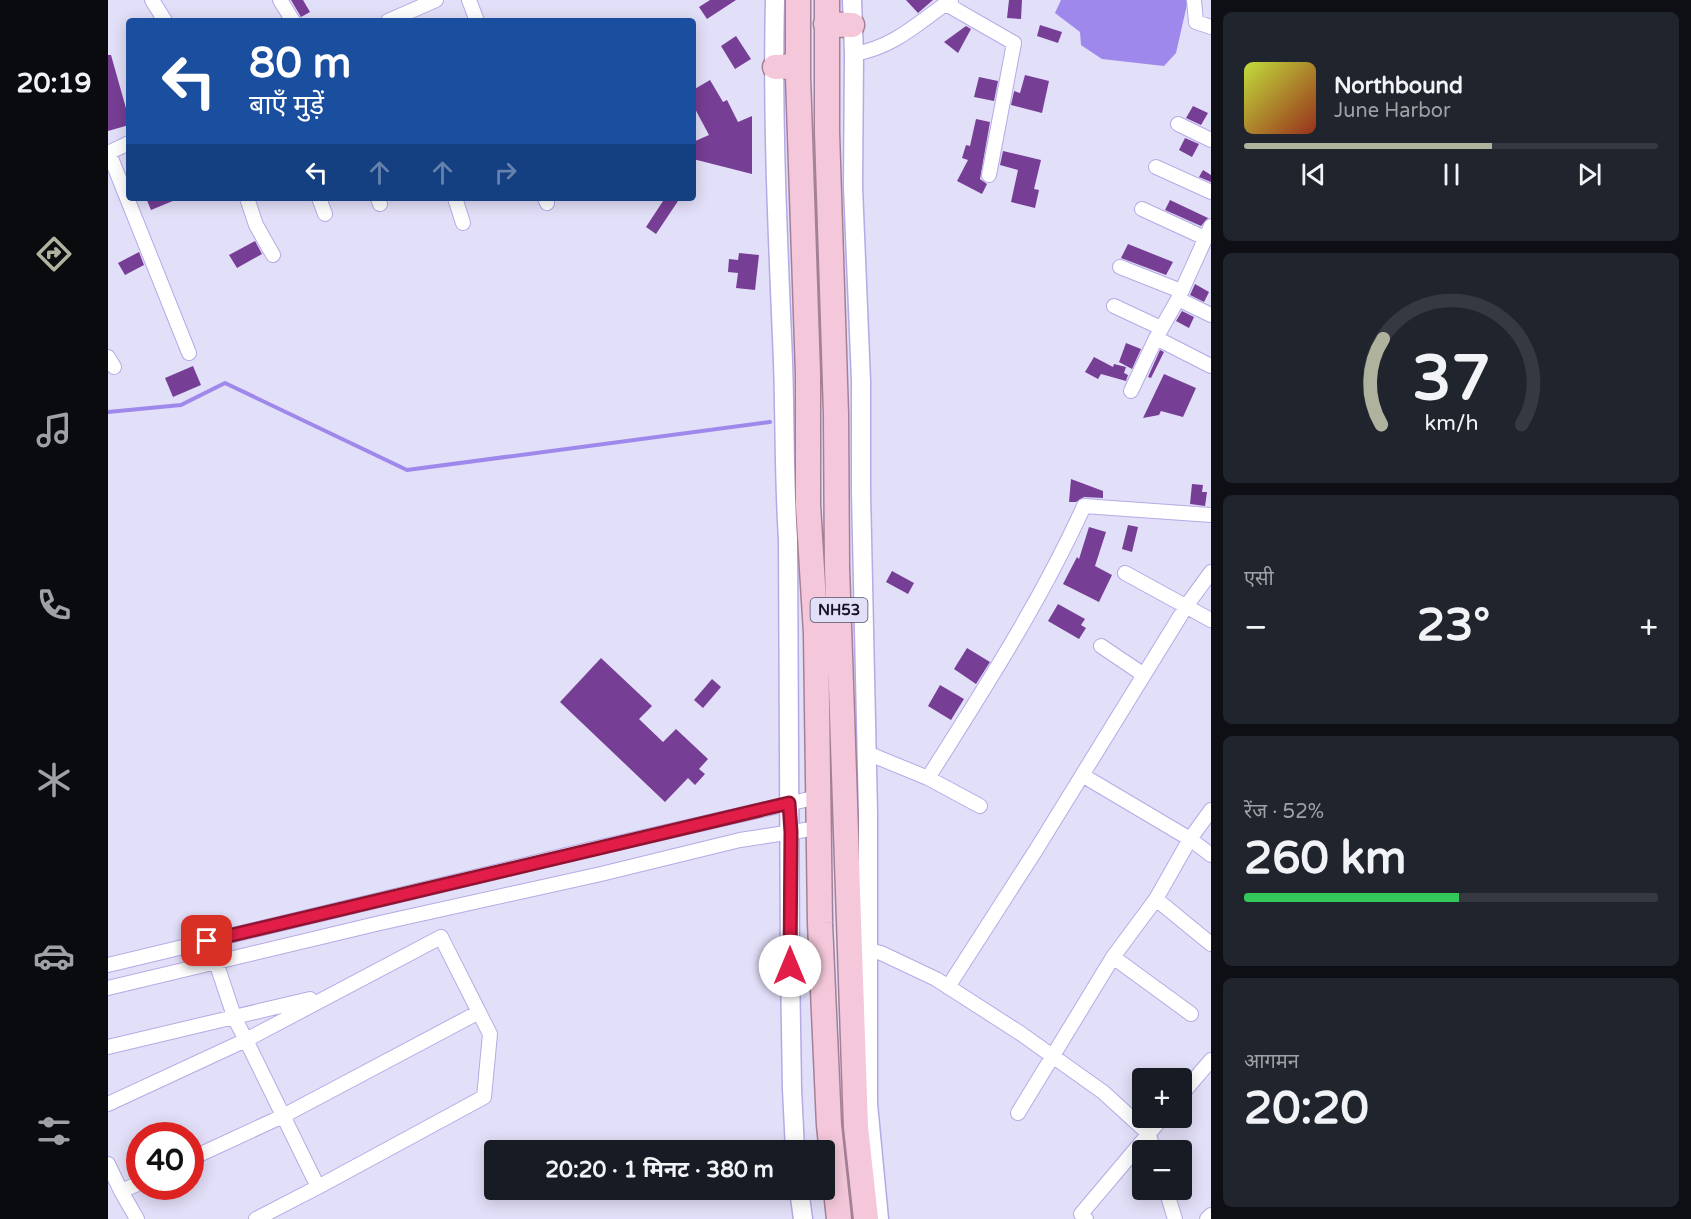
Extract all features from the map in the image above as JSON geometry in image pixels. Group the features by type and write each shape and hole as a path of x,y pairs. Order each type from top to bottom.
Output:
{"highway":[{"name":"NH53","path":"798,0 786,67 808,374 808,505 816,633 819,923 829,1125 839,1219"},
{"name":"NH53","path":"827,0 837,567 856,1127 866,1219"},
{"path":"826,24 852,25"}],"street":[{"path":"152,0 163,18"},
{"path":"280,0 291,18"},
{"path":"396,18 436,0"},
{"path":"469,0 476,18"},
{"path":"775,0 786,67 776,179 784,382 784,482 788,539 790,988 795,1140"},
{"path":"852,0 853,187 861,381 861,501 867,753 868,1104 879,1219"},
{"path":"1194,0 1196,22 1211,27"},
{"path":"854,54 873,51 904,35 949,2 1014,43 989,175"},
{"path":"1178,124 1211,140"},
{"path":"126,144 108,153 126,197"},
{"path":"1156,167 1211,192"},
{"path":"127,201 189,353"},
{"path":"248,201 256,225 273,255"},
{"path":"321,201 325,214"},
{"path":"456,201 462,223"},
{"path":"1131,392 1208,232 1142,209"},
{"path":"1120,267 1179,295 1211,315"},
{"path":"1114,306 1211,366"},
{"path":"928,778 1019,631 1064,550 1084,506 1211,515"},
{"path":"948,987 1187,605 1211,572"},
{"path":"1125,573 1211,620"},
{"path":"1101,646 1144,675"},
{"path":"867,753 928,778 980,806"},
{"path":"1082,775 1190,839 1211,855"},
{"path":"108,965 818,797"},
{"path":"1018,1113 1113,957 1156,899 1190,839 1211,810"},
{"path":"108,988 740,840 818,828"},
{"path":"1156,899 1211,944"},
{"path":"108,1104 246,1040 441,937 490,1034 484,1097 256,1219"},
{"path":"868,950 899,962 948,987 1053,1056 1103,1092 1148,1133 1150,1140"},
{"path":"1113,957 1191,1014"},
{"path":"216,962 235,1019 318,1187"},
{"path":"108,1047 235,1019 334,993"},
{"path":"204,1153 283,1116 479,1012"},
{"path":"1192,1082 1211,1060"},
{"path":"1086,1219 1081,1214 1153,1128"},
{"path":"108,1164 137,1219"},
{"path":"122,1191 126,1189"},
{"path":"800,1200 803,1219"},
{"path":"1170,1200 1175,1219"},
{"path":"1207,1219 1211,1215"}],"shaded area":[{"path":"1061,0 1188,0 1176,53 1164,66 1102,59 1081,45 1080,32 1055,13"}],"building":[{"path":"291,0 303,0 310,12 301,17"},
{"path":"710,0 736,0 707,19 699,7"},
{"path":"906,0 933,0 918,13"},
{"path":"1009,0 1022,0 1021,19 1007,18"},
{"path":"1040,25 1062,32 1058,43 1037,36"},
{"path":"966,26 971,29 958,53 944,42"},
{"path":"736,36 751,59 735,69 721,46"},
{"path":"108,55 111,55 126,108 126,126 108,131"},
{"path":"1025,75 1049,81 1042,113 1011,105 1014,91 1020,93"},
{"path":"979,77 998,81 994,101 974,97"},
{"path":"710,80 723,102 727,100 738,122 752,116 752,174 696,160 696,141 709,135 696,111 696,88"},
{"path":"1193,106 1208,113 1201,125 1186,118"},
{"path":"976,119 990,122 980,179 987,184 982,194 957,181 968,160 962,158 966,145 970,146"},
{"path":"1185,138 1199,144 1192,157 1179,150"},
{"path":"1003,151 1041,160 1034,189 1039,190 1035,208 1011,202 1018,170 1000,165"},
{"path":"1203,170 1211,175 1211,182 1199,177"},
{"path":"1170,200 1208,218 1201,226 1165,210"},
{"path":"147,201 173,201 151,210"},
{"path":"663,201 678,201 656,234 646,227"},
{"path":"255,241 262,254 237,268 229,255"},
{"path":"1128,244 1173,262 1166,275 1121,258"},
{"path":"139,252 144,265 125,275 118,263"},
{"path":"739,253 759,255 755,290 736,288 738,273 728,272 729,259 738,260"},
{"path":"1195,284 1209,292 1204,302 1190,295"},
{"path":"1182,311 1194,317 1189,328 1176,321"},
{"path":"1126,343 1141,349 1132,369 1119,362"},
{"path":"1160,350 1164,352 1151,378 1148,377"},
{"path":"1094,357 1113,367 1114,364 1126,367 1124,373 1128,375 1126,381 1101,374 1098,379 1085,372"},
{"path":"193,366 201,385 173,397 165,378"},
{"path":"1164,374 1196,388 1183,417 1161,411 1159,415 1143,418"},
{"path":"1071,479 1103,491 1103,498 1084,497 1076,502 1069,502"},
{"path":"1192,484 1203,485 1202,492 1207,492 1205,506 1190,504"},
{"path":"1128,525 1138,527 1132,552 1122,549"},
{"path":"1089,527 1106,532 1095,566 1112,575 1099,602 1063,584 1077,557 1079,559"},
{"path":"892,571 914,583 908,594 886,582"},
{"path":"1058,604 1085,619 1081,625 1086,628 1079,639 1048,621"},
{"path":"967,648 990,662 976,684 954,669"},
{"path":"601,658 652,706 639,719 663,742 676,729 708,759 699,769 705,774 695,785 688,778 665,802 560,702"},
{"path":"712,679 721,687 703,708 694,700"},
{"path":"940,685 964,699 951,720 928,706"}],"waterway":[{"path":"108,412 181,405 225,383 407,470 770,422"}],"route":[{"path":"207,941 789,803 791,832 790,966"}]}
